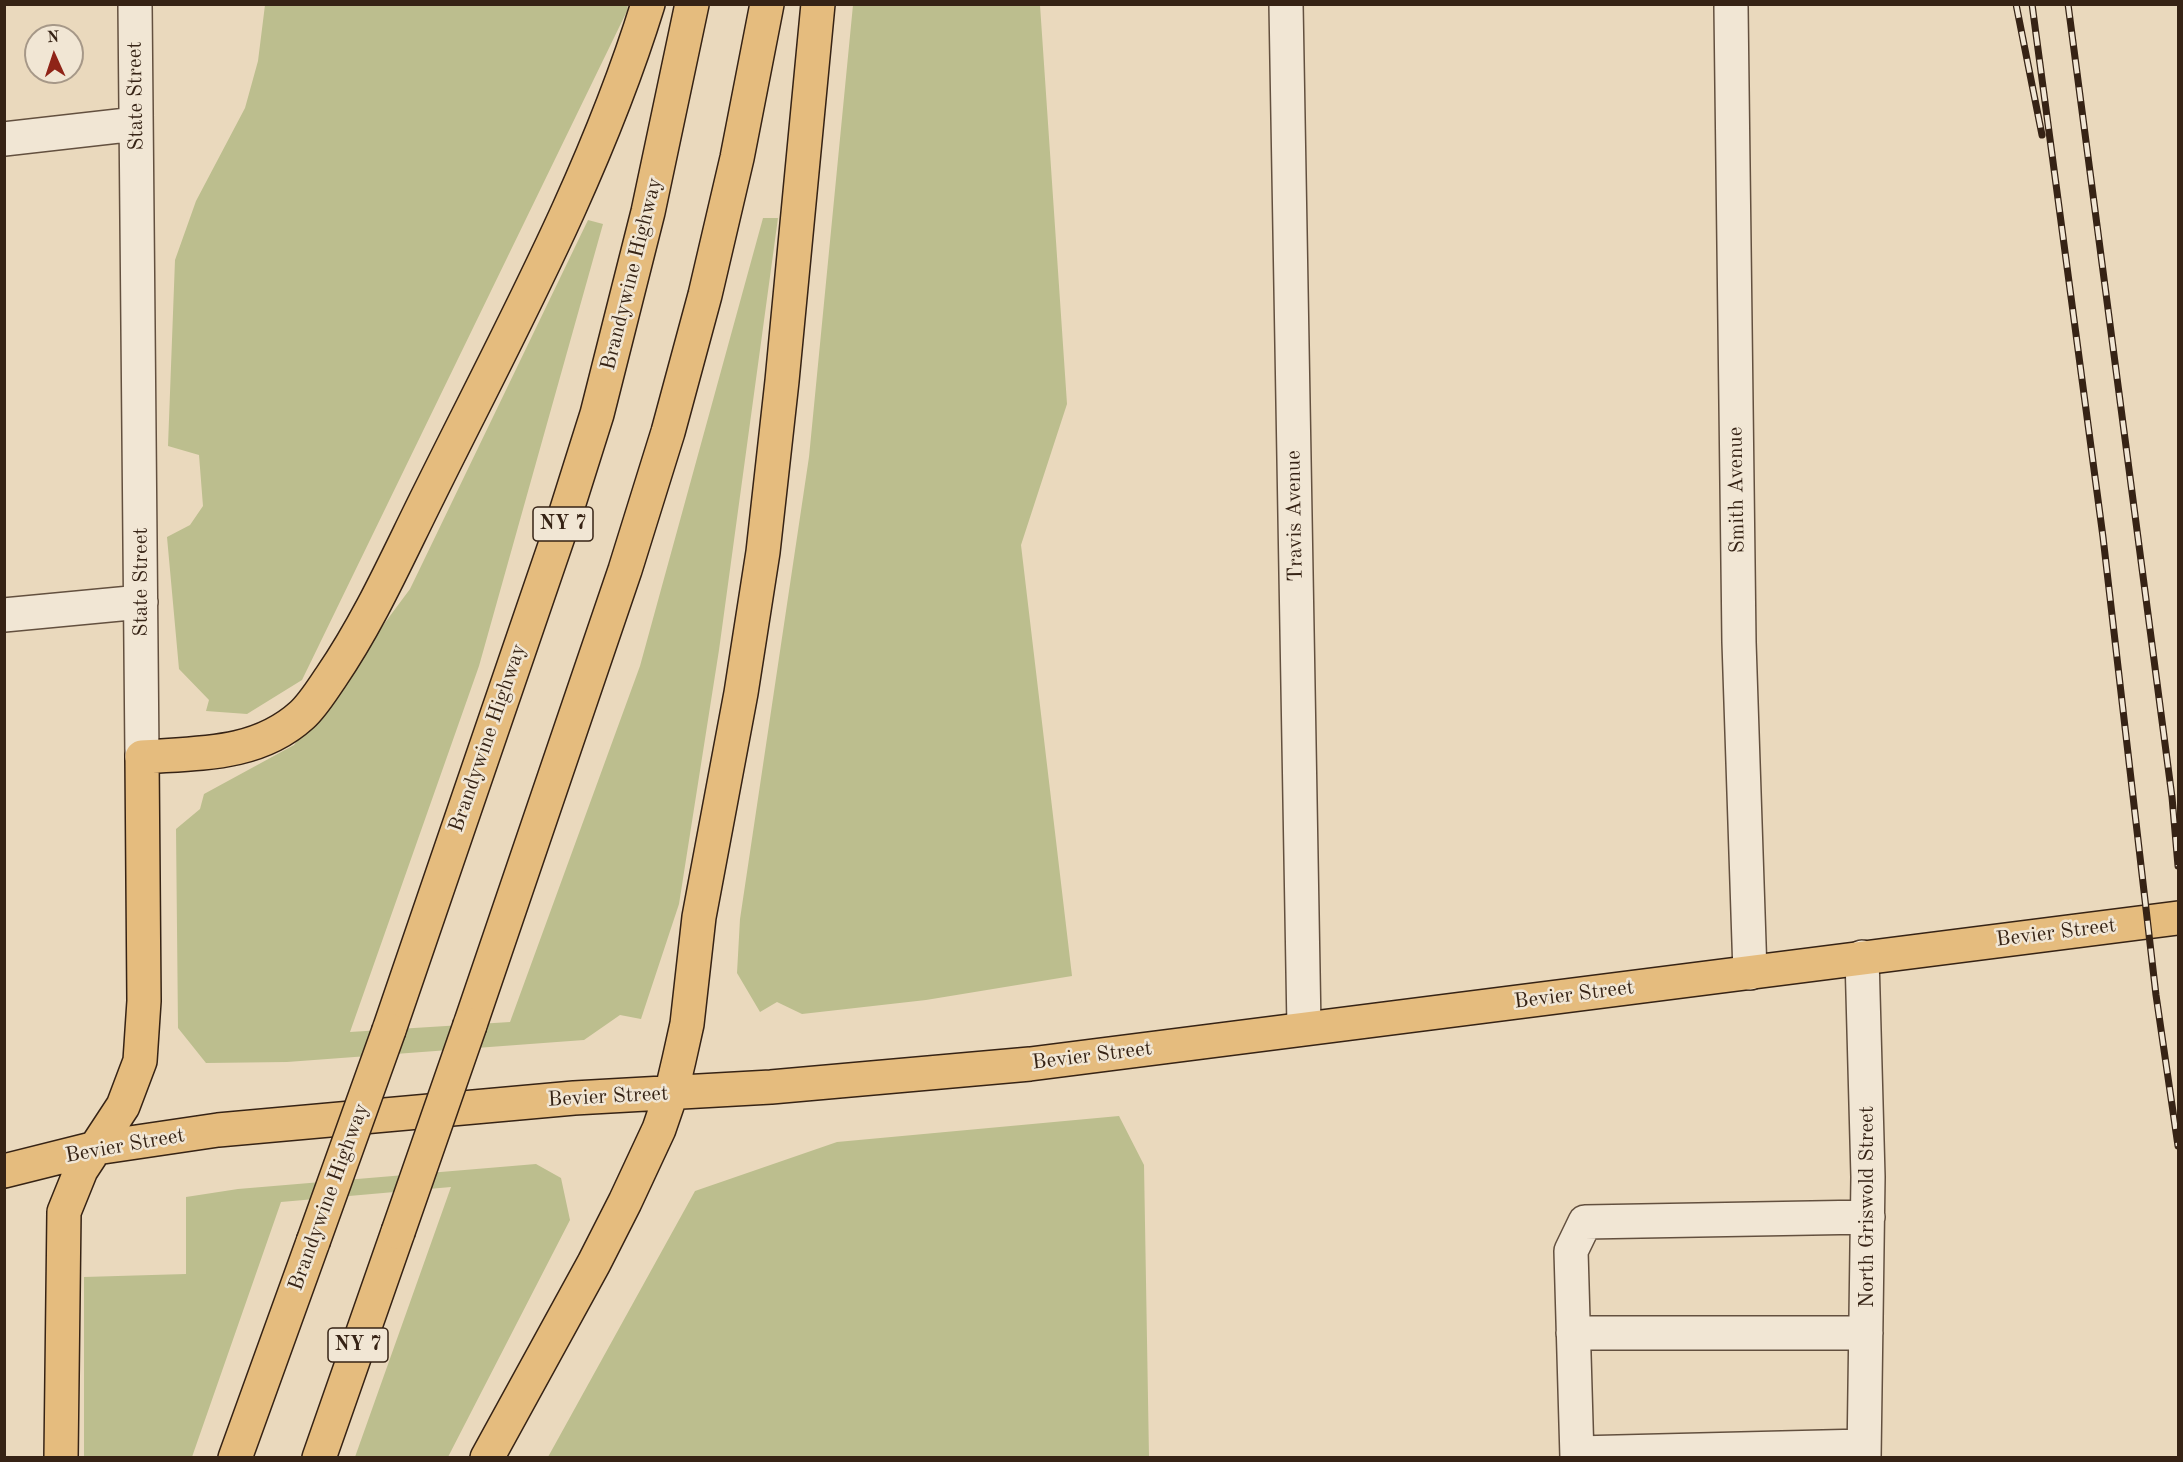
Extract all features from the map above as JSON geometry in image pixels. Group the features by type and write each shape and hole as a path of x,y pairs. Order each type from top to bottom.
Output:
{"main road":[{"path":"142,757 226,751 265,740 302,715 336,669 353,643 389,575 562,223 605,126 648,4"},
{"name":"Brandywine Highway","path":"235,1458 389,1030 562,525 597,414 648,212 692,4"},
{"name":"NY 7","path":"319,1458 625,570 668,432 705,295 737,158 767,4"},
{"path":"487,1458 625,1202 671,1094 687,1024 699,917 741,693 763,552 779,415 818,4"},
{"name":"State Street","path":"62,1458 64,1212 73,1185 123,1106 140,1061 144,991 142,757"},
{"name":"Bevier Street","path":"4,1171 96,1148 207,1132 574,1098 671,1094 1030,1064 2178,918"}],"street":[{"name":"State Street","path":"135,4 142,757"},
{"name":"Travis Avenue","path":"1286,4 1304,1028"},
{"name":"Smith Avenue","path":"1731,7 1739,642 1750,973"},
{"path":"4,139 136,124"},
{"path":"4,615 141,602"},
{"name":"North Griswold Street","path":"1862,957 1868,1134 1864,1452"},
{"path":"1864,1452 1577,1455 1571,1251 1585,1222 1868,1217"},
{"path":"1573,1332 1866,1333"}],"green space":[{"path":"265,5 628,5 302,680 247,714 206,711 209,700 179,669 167,537 190,525 203,506 199,455 168,446 175,260 196,201 245,108 258,61"},
{"path":"853,5 1040,5 1067,404 1021,545 1072,976 926,1000 802,1014 777,1002 760,1012 737,973 740,919 809,457"},
{"path":"763,218 778,218 719,650 679,904 641,1019 620,1015 584,1040 287,1062 206,1063 178,1028 176,829 200,809 204,794 294,745 410,589 588,220 603,224 479,666 350,1032 510,1022 640,666"},
{"path":"1119,1116 1144,1165 1149,1457 548,1457 695,1191 837,1142"},
{"path":"536,1164 561,1178 570,1220 448,1457 355,1457 451,1187 281,1202 192,1457 84,1458 84,1277 186,1274 186,1197 238,1189"}],"railway":[{"path":"2016,4 2042,135"},
{"path":"2032,4 2103,537 2156,995 2178,1146"},
{"path":"2068,4 2172,797 2178,866"}]}
